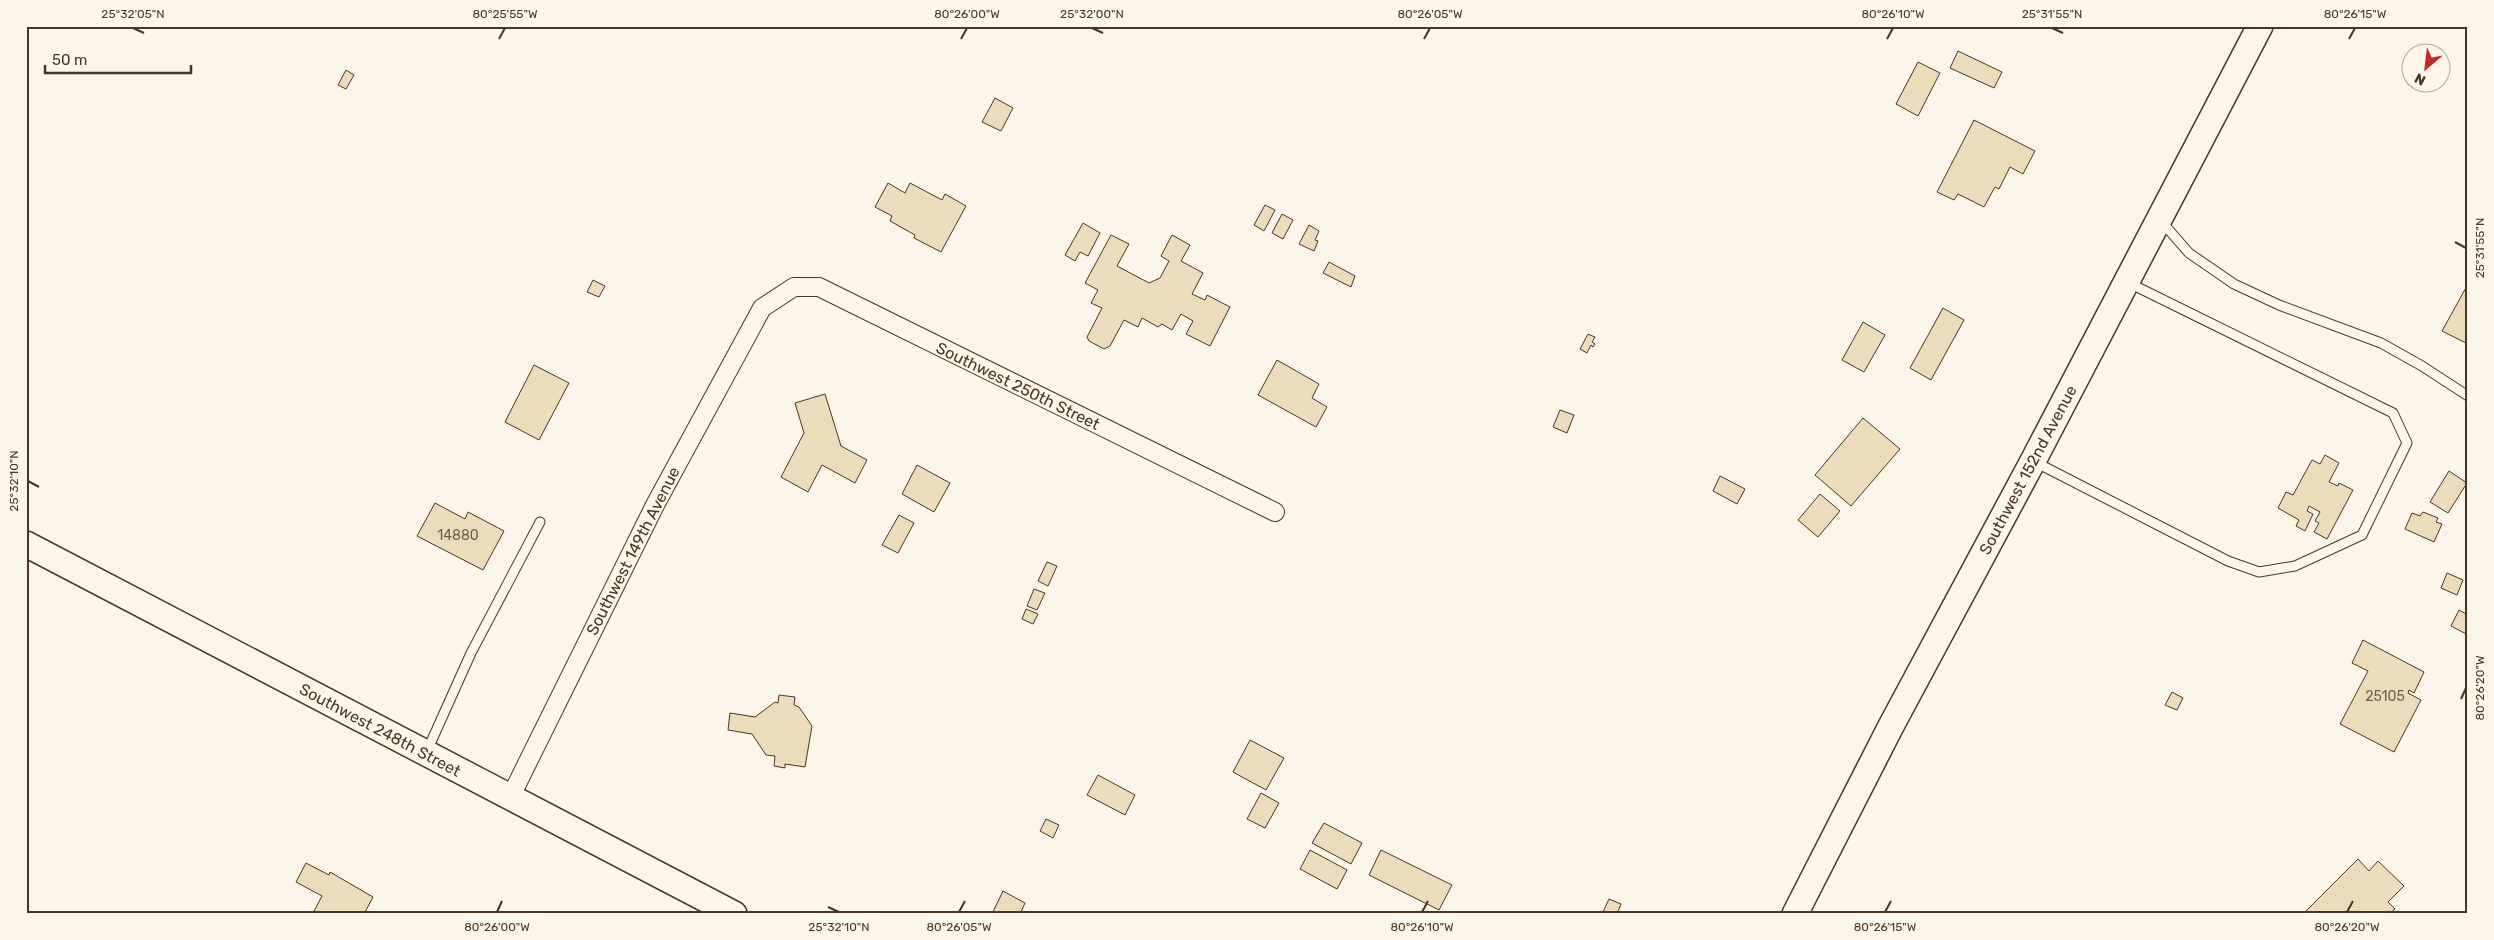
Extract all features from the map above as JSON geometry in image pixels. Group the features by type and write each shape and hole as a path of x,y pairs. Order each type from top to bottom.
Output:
{"street":[{"name":"Southwest 152nd Avenue","path":"1795,914 1891,726 2033,461 2260,26"},
{"name":"Southwest 250th Street","path":"762,308 794,287 819,288 1275,512"},
{"name":"Southwest 149th Avenue","path":"510,798 654,505 762,308"},
{"name":"Southwest 248th Street","path":"26,544 734,914"}],"lane":[{"path":"2160,219 2189,253 2228,280 2279,305 2380,342 2422,366 2468,396"},
{"path":"2033,461 2228,561 2259,572 2296,566 2362,534 2407,443 2393,413 2127,282"},
{"path":"425,754 471,653 540,522"}],"building":[{"path":"1958,51 2002,72 1994,88 1950,68"},
{"path":"1918,62 1940,73 1918,116 1896,104"},
{"path":"346,70 354,75 346,89 338,85"},
{"path":"995,98 1013,108 1001,131 982,122"},
{"path":"1974,120 2035,151 2023,174 2010,167 1999,189 1995,187 1984,207 1958,194 1954,200 1937,192"},
{"path":"888,183 905,193 910,183 942,200 945,194 966,206 941,252 914,238 915,235 890,221 892,216 875,207"},
{"path":"1265,205 1275,210 1264,231 1254,225"},
{"path":"1282,214 1293,220 1283,239 1272,233"},
{"path":"1083,223 1100,233 1088,256 1080,252 1075,261 1065,255"},
{"path":"1309,225 1319,231 1315,240 1318,241 1314,251 1299,244"},
{"path":"1111,235 1129,244 1117,266 1149,283 1160,278 1169,261 1161,256 1172,235 1190,245 1181,261 1203,273 1192,294 1205,300 1207,295 1230,307 1210,346 1186,334 1193,321 1181,314 1172,330 1162,324 1158,327 1142,318 1138,327 1124,320 1110,346 1104,349 1089,341 1087,337 1102,308 1091,303 1098,290 1085,283"},
{"path":"1329,262 1355,276 1351,287 1323,273"},
{"path":"593,280 605,286 599,297 587,292"},
{"path":"2468,284 2468,344 2442,331"},
{"path":"1943,308 1964,320 1931,380 1910,368"},
{"path":"1863,322 1885,335 1864,372 1842,360"},
{"path":"1588,334 1595,337 1592,342 1595,344 1593,347 1591,345 1587,353 1580,349"},
{"path":"1277,360 1319,384 1312,398 1327,407 1316,427 1258,395"},
{"path":"534,365 569,383 539,440 505,422"},
{"path":"825,394 841,446 867,460 855,483 822,465 808,492 781,477 804,433 795,403"},
{"path":"1560,410 1574,415 1567,433 1553,427"},
{"path":"1863,418 1900,449 1851,506 1815,475"},
{"path":"2325,455 2339,463 2329,482 2338,486 2339,483 2353,490 2327,539 2314,532 2319,523 2315,521 2320,512 2309,506 2307,511 2313,514 2305,531 2296,526 2299,520 2278,508 2286,492 2293,495 2312,460 2320,464"},
{"path":"917,465 950,483 934,512 902,494"},
{"path":"2449,471 2467,483 2448,513 2430,502"},
{"path":"1720,476 1745,489 1737,504 1713,491"},
{"path":"1820,494 1840,511 1818,537 1798,520"},
{"path":"435,503 465,519 468,512 504,531 483,570 417,536"},
{"path":"2423,512 2438,518 2436,522 2442,524 2434,542 2405,529 2412,513 2420,516"},
{"path":"899,515 914,523 898,553 882,545"},
{"path":"1047,562 1057,566 1048,586 1038,581"},
{"path":"2447,573 2463,580 2457,595 2441,588"},
{"path":"1034,589 1045,593 1037,610 1027,606"},
{"path":"1026,609 1038,614 1033,624 1022,619"},
{"path":"2459,610 2468,615 2468,635 2451,626"},
{"path":"2363,640 2424,672 2414,693 2409,690 2408,693 2421,700 2394,752 2340,724 2368,671 2352,663"},
{"path":"2172,692 2183,698 2177,710 2165,705"},
{"path":"779,695 795,697 794,705 799,707 812,726 805,767 785,764 785,768 774,766 775,756 766,755 752,734 728,730 730,713 755,717 775,702 778,703"},
{"path":"1250,740 1284,758 1266,790 1233,772"},
{"path":"1098,775 1135,795 1125,815 1087,795"},
{"path":"1261,793 1279,803 1265,828 1247,819"},
{"path":"1046,819 1059,825 1053,838 1040,831"},
{"path":"1324,823 1362,843 1351,864 1312,843"},
{"path":"1310,850 1347,870 1337,889 1300,869"},
{"path":"1381,850 1452,885 1439,910 1369,875"},
{"path":"2358,859 2369,871 2378,861 2404,886 2388,902 2395,909 2389,914 2303,914"},
{"path":"306,863 329,875 330,872 373,897 364,914 319,914 314,911 322,896 296,882"},
{"path":"1003,891 1025,903 1020,914 992,914"},
{"path":"1609,899 1621,904 1617,914 1602,914"}]}
